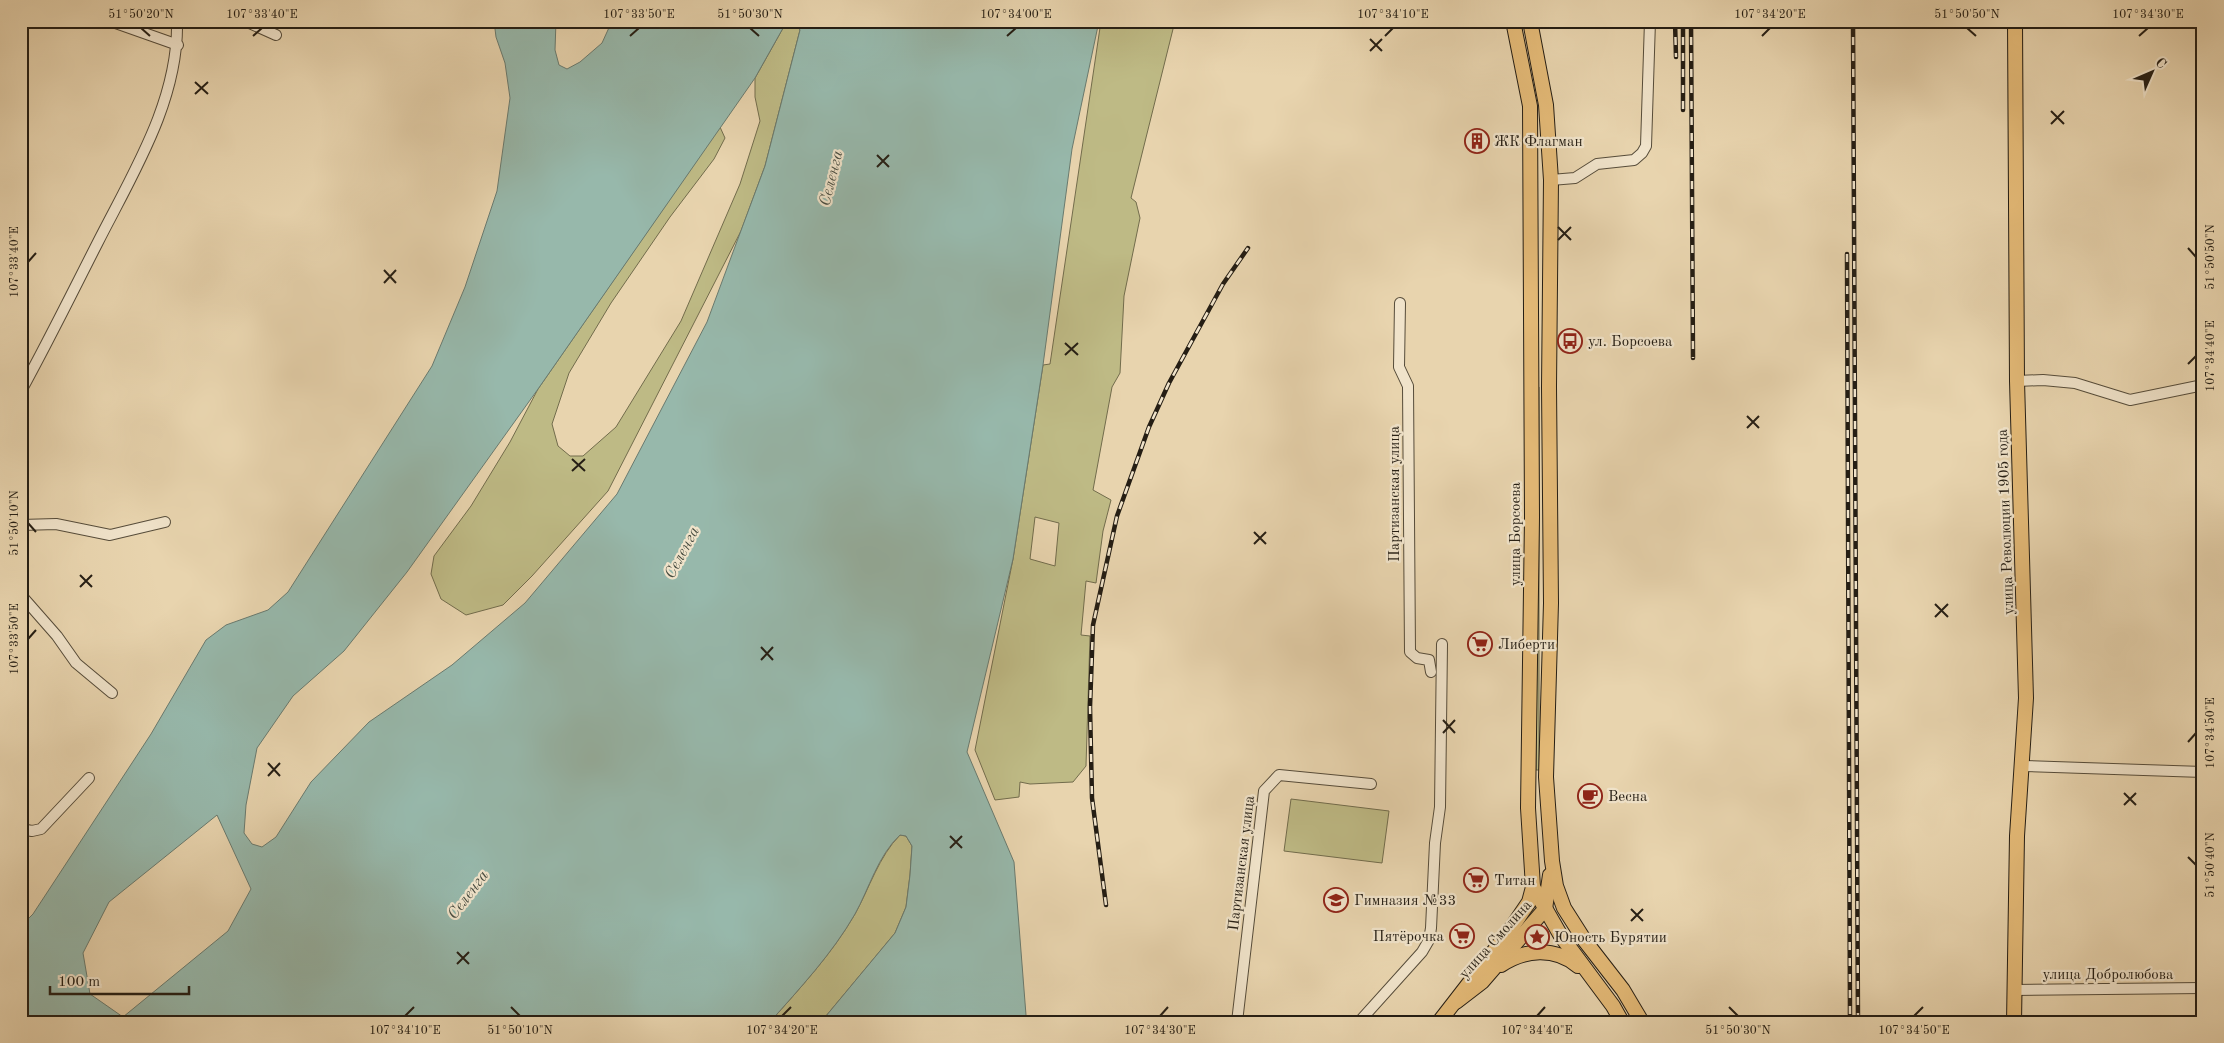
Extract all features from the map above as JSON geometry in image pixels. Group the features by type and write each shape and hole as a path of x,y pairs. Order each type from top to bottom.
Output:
{"main road":[{"name":"улица Борсоева","path":"1513,21 1530,106 1532,180 1529,817 1533,887"},
{"path":"1530,21 1546,105 1551,180 1548,387 1551,603 1546,776 1552,861 1556,886 1564,908 1585,941 1623,990 1642,1022"},
{"name":"улица Революции 1905 года","path":"2014,1022 2017,836 2026,698 2017,380 2015,21"},
{"path":"1532,180 1551,180"},
{"path":"1530,776 1546,776"},
{"name":"улица Смолина","path":"1456,1002 1482,982 1546,903 1552,861"},
{"path":"1533,887 1546,903 1585,972 1613,1006 1622,1022"},
{"name":"улица Смолина","path":"1439,1022 1523,912 1529,902 1533,887"},
{"path":"1546,903 1564,908"},
{"path":"1492,971 1507,961 1525,953 1545,952 1558,954 1585,972"},
{"path":"1448,1022 1482,982"}],"street":[{"path":"110,21 178,45"},
{"path":"21,391 131,178 150,136 167,94 178,45 177,21"},
{"path":"245,21 276,35"},
{"path":"1551,180 1575,178 1598,164 1634,160 1642,153 1646,146 1650,21"},
{"name":"Партизанская улица","path":"1400,303 1399,367 1408,386 1410,652 1417,658 1429,660 1431,672"},
{"path":"2017,380 2075,383 2130,400 2203,385"},
{"path":"21,525 56,524 110,535 165,522"},
{"path":"21,595 57,636 76,663 112,693"},
{"path":"1359,1022 1422,952 1429,940 1435,843 1440,806 1442,644"},
{"path":"2023,766 2203,772"},
{"name":"Партизанская улица","path":"1237,1022 1264,791 1279,775 1371,784"},
{"path":"21,829 32,831 41,829 89,778"},
{"name":"улица Добролюбова","path":"2014,990 2203,988"}],"shaded area":[{"path":"787,21 795,21 800,30 765,166 741,231 608,491 532,576 503,605 466,615 441,599 431,574 434,556 471,506 510,442 538,389 720,127 725,138 714,159 670,217 611,303 569,373 552,424 558,446 570,456 583,456 616,427 681,321 740,184 760,121 755,97 755,78"},
{"path":"1101,21 1175,21 1131,198 1136,202 1140,218 1124,296 1120,373 1112,387 1093,490 1111,500 1103,531 1096,583 1086,581 1081,635 1090,636 1086,766 1073,782 1030,784 1020,782 1019,797 995,800 975,750 1013,559 1043,365 1050,364","holes":["1035,517 1059,523 1055,566 1030,559"]},
{"path":"1535,387 1539,387 1539,770 1536,770"},
{"path":"1291,799 1389,811 1382,863 1284,851"},
{"path":"900,835 906,836 912,846 906,907 895,933 821,1022 770,1022 815,970 846,929 886,853"}],"water":[{"name":"Селенга","path":"494,21 556,21 555,50 559,65 567,69 580,62 602,43 612,21 787,21 755,78 538,389 407,572 344,651 293,696 257,748 246,805 244,833 252,844 262,847 276,837 311,782 369,722 452,665 525,603 617,494 707,322 765,166 800,30 795,21 1099,21 1072,149 1043,365 1013,559 967,752 1014,862 1026,1015 1024,1022 821,1022 895,933 906,907 912,846 906,836 900,835 892,843 880,862 846,929 815,970 770,1022 21,1022 21,926 33,914 151,734 206,640 226,625 268,610 288,592 432,366 465,287 497,191 510,98 505,63 496,37","holes":["217,815 251,889 228,931 123,1017 90,994 83,953 109,902"]}],"railway":[{"path":"1675,21 1676,57"},
{"path":"1683,21 1683,110"},
{"path":"1691,21 1693,358"},
{"path":"1853,21 1858,1022"},
{"path":"1106,905 1092,798 1090,707 1093,625 1117,516 1149,427 1169,383 1223,284 1248,248"},
{"path":"1847,254 1850,1022"}],"place":[{"name":"ЖК Флагман","path":"1477,141"},
{"name":"ул. Борсоева","path":"1570,341"},
{"name":"Либерти","path":"1480,644"},
{"name":"Весна","path":"1590,796"},
{"name":"Титан","path":"1476,880"},
{"name":"Гимназия №33","path":"1336,900"},
{"name":"Пятёрочка","path":"1462,936"},
{"name":"Юность Бурятии","path":"1537,937"}]}
